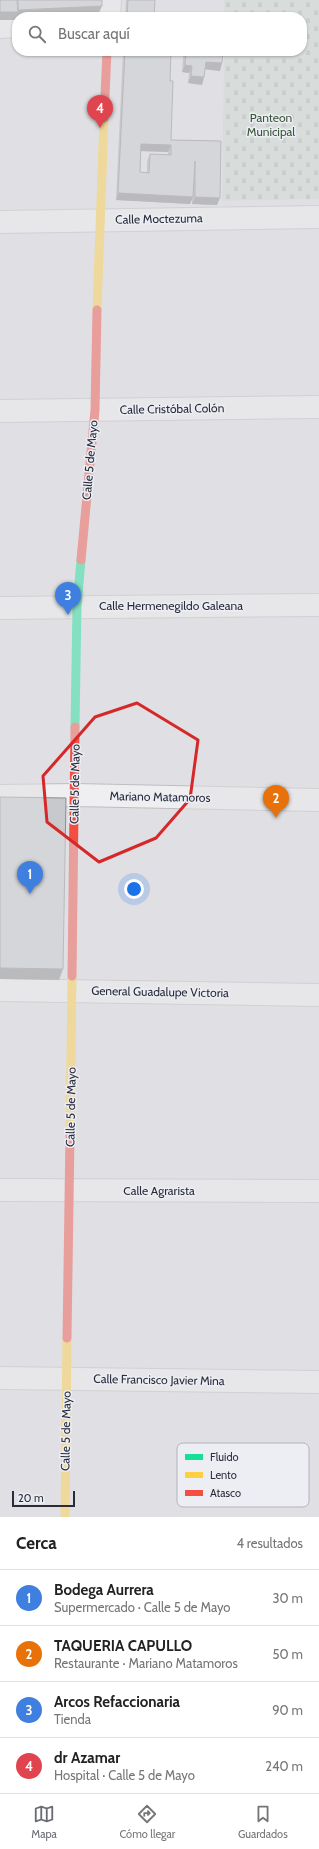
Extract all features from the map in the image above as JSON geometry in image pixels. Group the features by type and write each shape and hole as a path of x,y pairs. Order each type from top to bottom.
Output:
{"street":[{"path":"109,12 110,0"},
{"path":"0,27 12,26"},
{"name":"Calle 5 de Mayo","path":"65,1517 78,606 95,410 99,219 108,56"},
{"name":"Calle Moctezuma","path":"0,222 99,219 319,217"},
{"name":"Calle Cristóbal Colón","path":"0,412 319,407"},
{"name":"Calle Hermenegildo Galeana","path":"0,608 78,606 319,605"},
{"name":"Mariano Matamoros","path":"0,796 75,795 319,800"},
{"name":"General Guadalupe Victoria","path":"0,990 319,995"},
{"name":"Calle Agrarista","path":"0,1190 319,1191"},
{"name":"Calle Francisco Javier Mina","path":"0,1378 319,1382"}],"highlighted area":[{"path":"137,703 198,740 190,799 156,838 99,862 47,822 43,776 95,717"}],"green space":[{"name":"Panteon Municipal","path":"224,0 319,0 319,199 222,201 224,56 307,56 307,12 224,12"}],"building":[{"path":"0,0 17,0 18,12 0,12"},
{"path":"18,0 102,0 102,6 18,10"},
{"path":"128,0 155,0 154,12 127,12"},
{"path":"125,56 171,56 170,81 173,81 171,140 221,141 220,198 195,197 195,161 193,197 118,193","holes":["141,144 171,145 171,155 150,154 149,173 140,172"]},
{"path":"186,56 223,56 222,63 206,62 204,77 191,76 192,66 185,65"},
{"path":"0,797 66,798 63,969 0,968"}],"traffic: fast":[{"path":"75,727 77,606 81,560"}],"traffic: slow":[{"path":"97,310 104,118"},
{"path":"70,1134 72,976"},
{"path":"65,1517 67,1338"}],"traffic: jam":[{"path":"104,118 107,56"},
{"path":"81,560 95,410 97,310"},
{"path":"72,976 75,727"},
{"path":"67,1338 70,1134"}],"place":[{"name":"dr Azamar","path":"100,128"},
{"name":"Arcos Refaccionaria","path":"68,615"},
{"name":"TAQUERIA CAPULLO","path":"276,818"},
{"name":"Bodega Aurrera","path":"30,894"}]}
